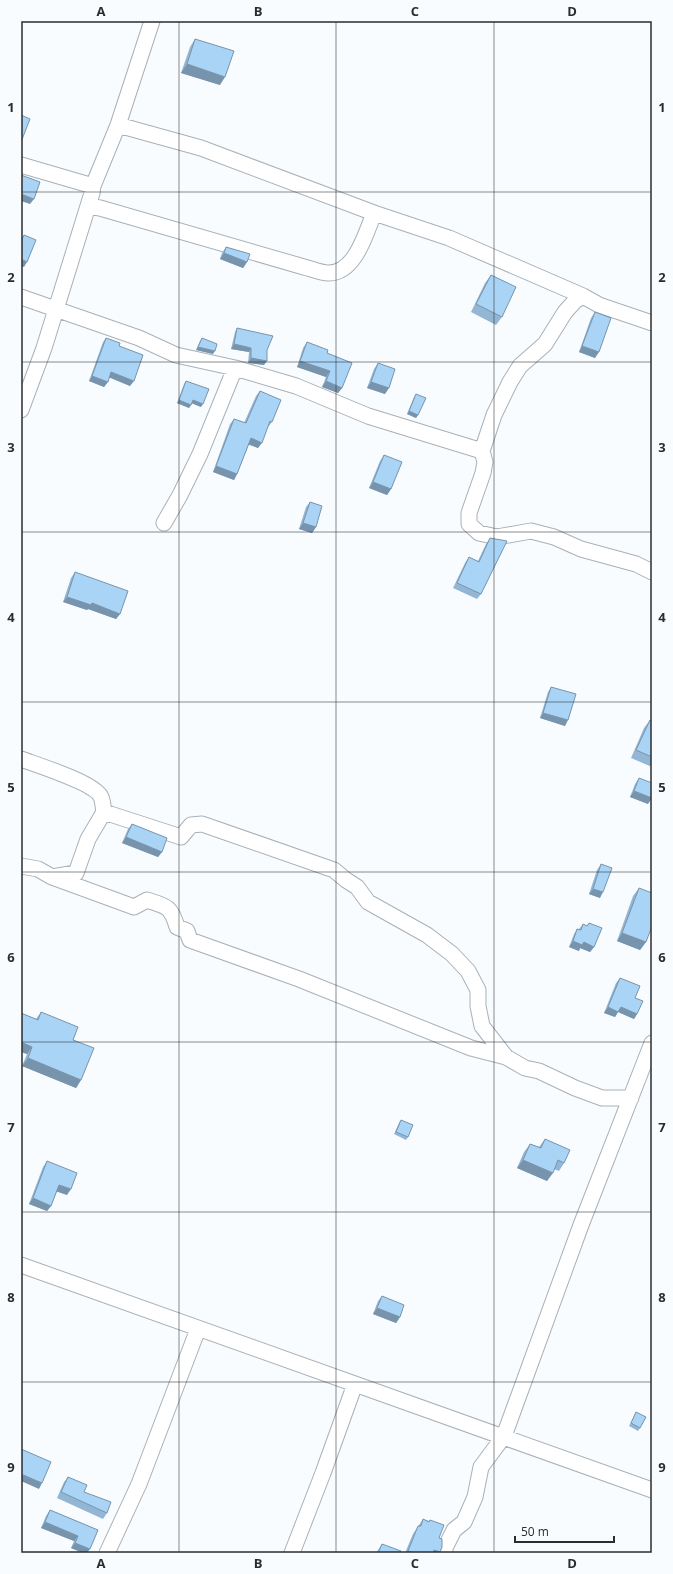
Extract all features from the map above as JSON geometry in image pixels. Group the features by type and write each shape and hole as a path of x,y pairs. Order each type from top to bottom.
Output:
{"street":[{"path":"21,410 44,348 93,186 118,125 152,21"},
{"path":"118,125 201,148 374,213 449,238 583,296 599,305 652,323"},
{"path":"21,166 93,186"},
{"path":"88,206 100,208 328,273 342,270 350,264 360,247 374,213"},
{"path":"583,296 575,301 565,312 545,344 520,366 510,382 494,415 482,451 485,462 483,473 468,513 469,524 479,533 496,537 531,531 554,537 581,549 636,564 652,572"},
{"path":"21,297 140,338 176,355 235,368 296,386 368,416 482,451"},
{"path":"164,523 180,495 200,454 235,368"},
{"path":"21,759 70,777 95,790 101,797 104,812 88,839 76,873 52,877"},
{"path":"104,812 181,837 191,825 202,824 334,870 357,887 368,902 428,935 452,954 468,971 478,990 478,1006 482,1026 506,1057"},
{"path":"21,866 38,869 52,877 134,907 147,900 165,906 174,915 177,927 187,931 190,940 299,979 471,1048 506,1057 525,1068 539,1071 574,1088 602,1098 631,1098"},
{"path":"445,1553 445,1548 454,1530 464,1522 475,1497 481,1467 504,1436 581,1225 652,1043"},
{"path":"21,1265 652,1490"},
{"path":"107,1553 139,1484 198,1328"},
{"path":"292,1553 355,1384"}],"building":[{"path":"195,39 234,51 225,77 187,64"},
{"path":"21,115 30,119 21,142"},
{"path":"21,175 40,182 34,199 21,194"},
{"path":"24,235 36,240 27,262 21,259 21,242"},
{"path":"226,247 250,254 247,262 224,253"},
{"path":"491,275 516,287 502,317 476,304"},
{"path":"595,312 611,318 599,352 582,346"},
{"path":"237,328 273,336 267,350 267,361 251,358 251,348 234,344"},
{"path":"106,338 120,343 119,346 143,355 134,381 111,372 108,382 92,376"},
{"path":"202,338 217,344 215,351 198,347"},
{"path":"307,342 328,350 327,353 352,363 342,388 326,381 330,371 300,361"},
{"path":"378,363 395,369 389,388 371,382"},
{"path":"186,381 209,389 203,404 193,400 191,405 179,400"},
{"path":"260,391 281,400 272,422 270,421 262,443 251,438 237,474 216,466 234,419 246,423"},
{"path":"416,394 426,398 418,415 409,411"},
{"path":"384,455 402,462 391,489 373,482"},
{"path":"310,502 322,506 316,527 303,523"},
{"path":"490,538 507,541 481,594 457,583 469,557 479,562"},
{"path":"75,572 128,591 120,614 92,603 91,605 67,597"},
{"path":"551,687 576,694 568,720 543,713"},
{"path":"650,720 652,721 652,757 636,750"},
{"path":"639,778 652,783 652,798 634,791"},
{"path":"132,824 167,838 162,852 126,837"},
{"path":"601,864 612,868 603,892 593,889"},
{"path":"639,888 652,893 652,926 646,942 622,933"},
{"path":"589,923 602,928 594,947 584,942 582,945 573,941 577,929 581,930 583,924 587,926"},
{"path":"620,978 640,986 635,998 643,1001 637,1014 621,1007 618,1012 608,1007"},
{"path":"41,1012 78,1027 73,1040 94,1048 81,1080 28,1058 32,1047 21,1042 21,1013 38,1020"},
{"path":"401,1120 413,1125 408,1137 396,1132"},
{"path":"545,1139 570,1150 564,1163 558,1160 553,1173 523,1160 530,1144 541,1148"},
{"path":"47,1161 77,1173 71,1189 59,1185 51,1206 33,1198"},
{"path":"382,1296 404,1305 400,1317 377,1308"},
{"path":"636,1412 646,1417 640,1428 631,1423"},
{"path":"21,1449 51,1462 42,1483 21,1474"},
{"path":"68,1477 87,1485 84,1492 111,1502 107,1513 61,1492"},
{"path":"50,1510 98,1530 90,1549 75,1543 78,1536 45,1522"},
{"path":"423,1519 429,1522 430,1520 444,1525 439,1538 442,1539 442,1547 440,1552 434,1550 433,1553 414,1553 408,1551 418,1526 421,1526"},
{"path":"382,1544 401,1551 400,1553 378,1553"}]}
